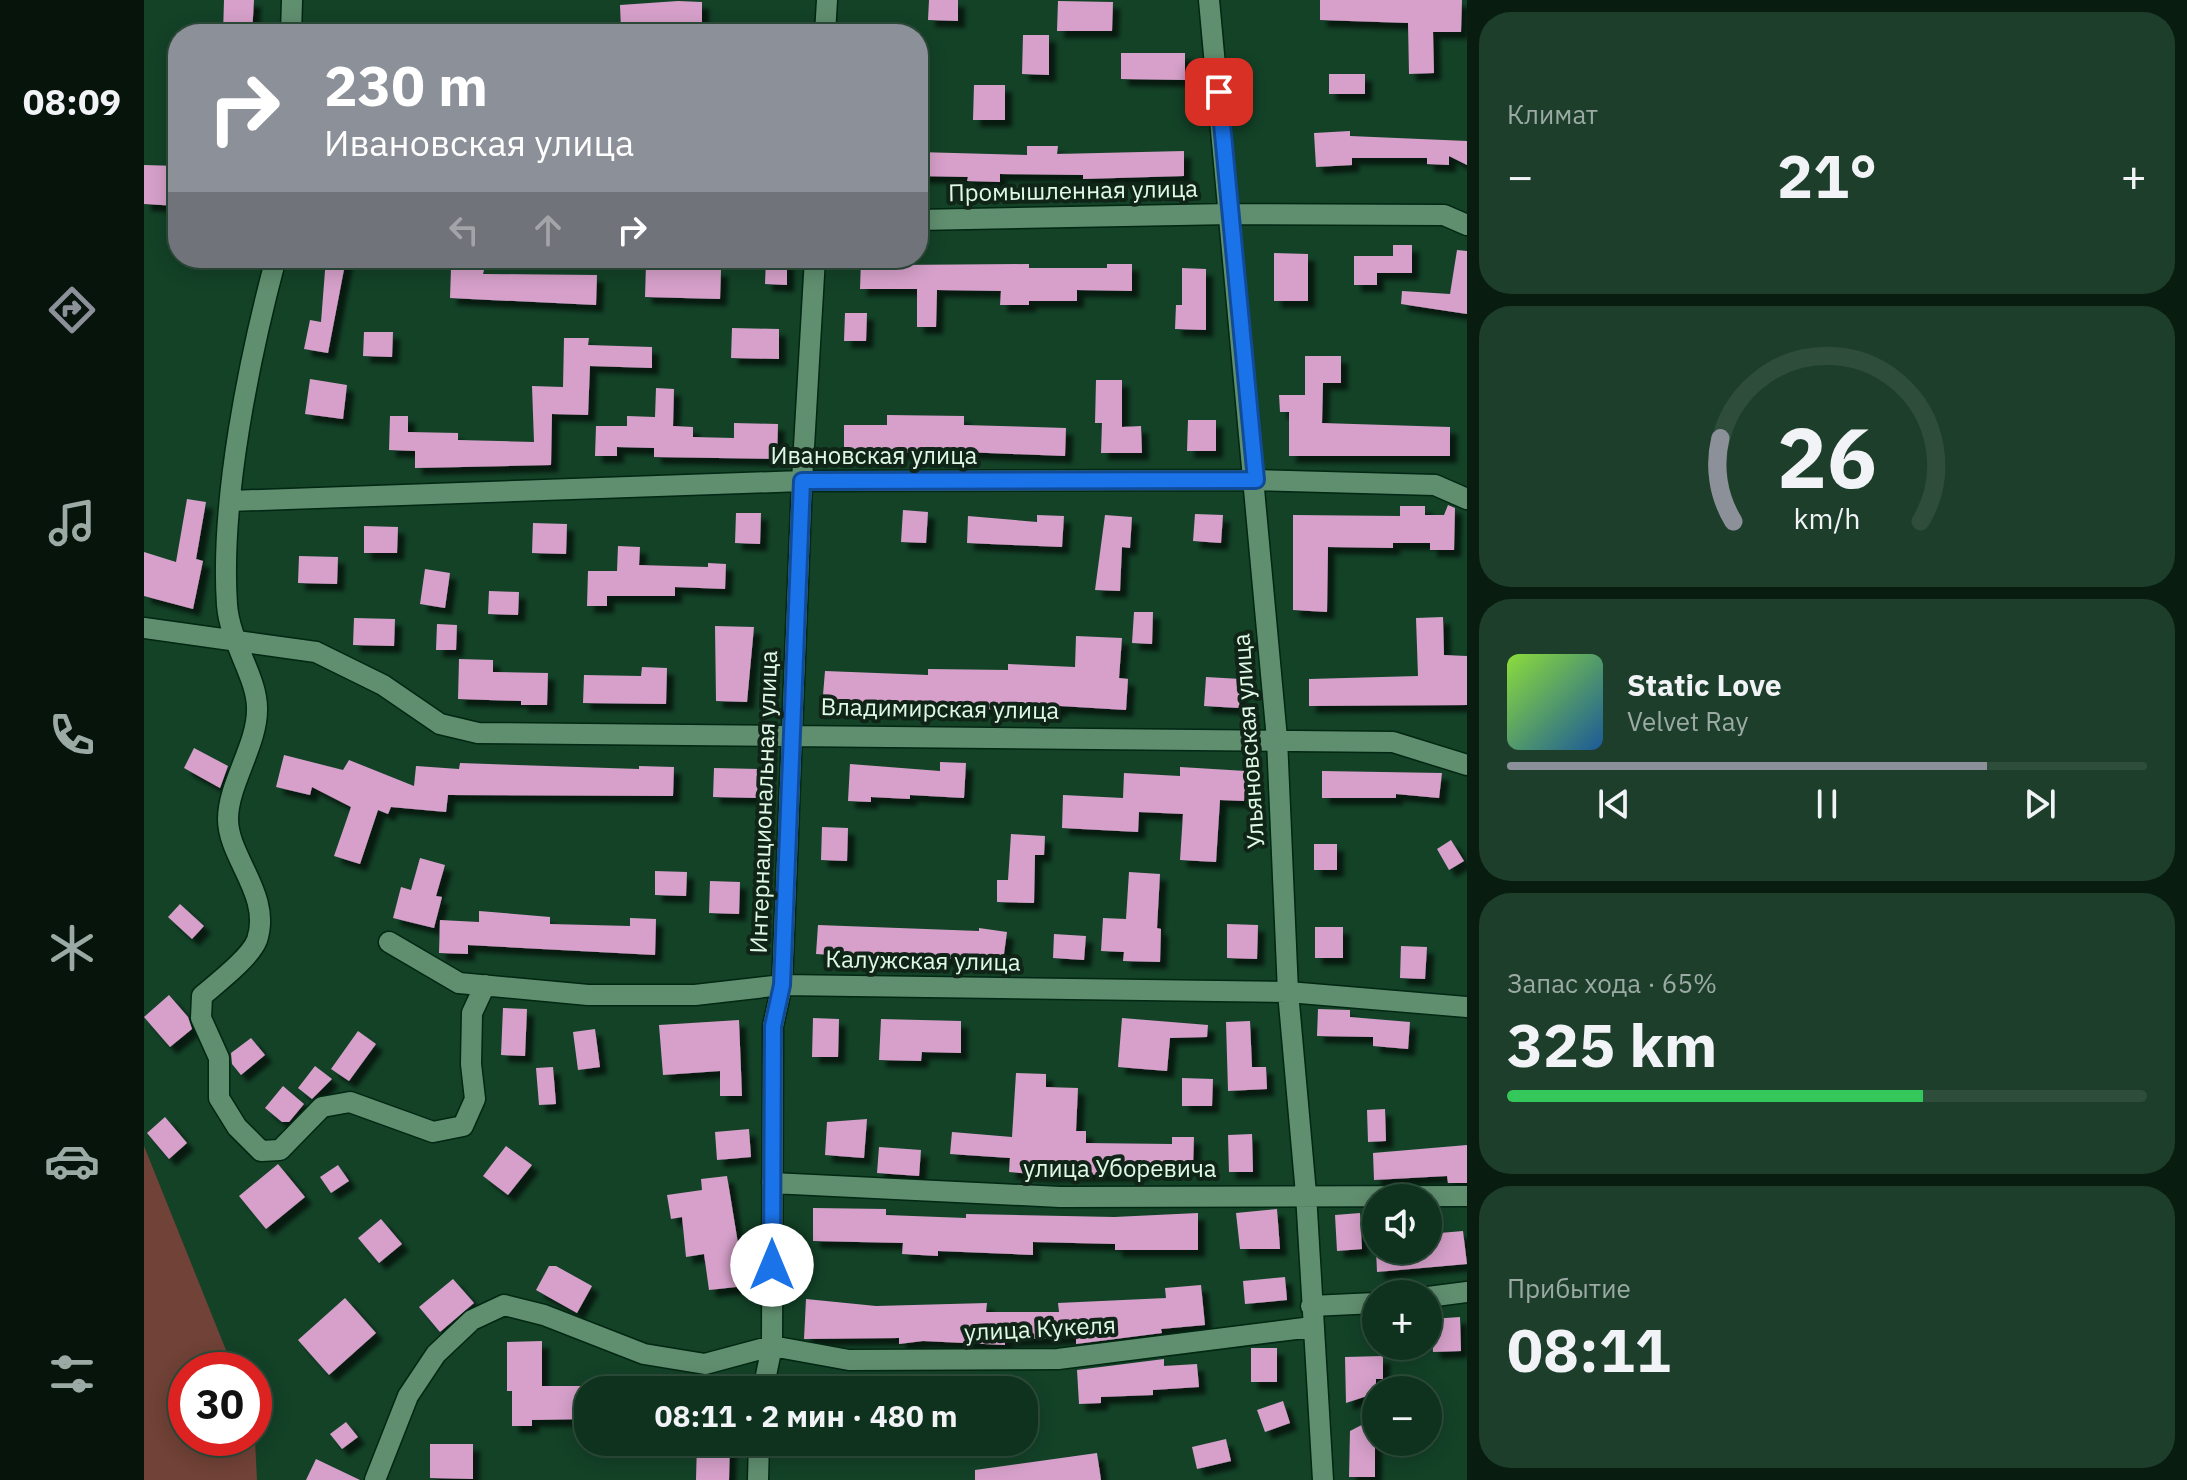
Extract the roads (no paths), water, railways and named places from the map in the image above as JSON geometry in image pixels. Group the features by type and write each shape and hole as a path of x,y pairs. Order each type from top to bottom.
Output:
{"street":[{"path":"291,24 292,0"},
{"path":"826,24 827,0"},
{"name":"Ульяновская улица","path":"1209,0 1256,480 1277,739 1288,992 1306,1194 1323,1480"},
{"name":"Промышленная улица","path":"928,220 1231,214 1444,215 1467,225"},
{"path":"274,268 252,364 230,501 227,605 234,644 255,689 258,710 228,818 234,846 250,874 258,908 257,941 231,971 202,996 201,1018 219,1058 219,1098 237,1127 261,1151 280,1150 322,1107 350,1102 433,1132 463,1126 475,1099 471,1064 472,1013 485,985"},
{"name":"Интернациональная улица","path":"766,1376 772,1346 773,1026 782,985 802,481 814,268"},
{"name":"Ивановская улица","path":"230,501 802,481 1256,480 1435,485 1467,499"},
{"name":"Владимирская улица","path":"144,628 234,644 316,652 383,685 440,724 478,733 1393,742 1467,765"},
{"name":"Калужская улица","path":"389,942 459,983 588,995 679,995 782,985 1288,992 1467,1007"},
{"name":"улица Уборевича","path":"772,1183 1060,1197 1467,1196"},
{"path":"1442,1295 1467,1292"},
{"path":"1311,1306 1362,1304"},
{"path":"375,1480 408,1396 436,1354 472,1320 504,1305 544,1315 644,1354 705,1364 772,1346"},
{"name":"улица Кукеля","path":"772,1346 849,1360 1058,1359 1312,1327"},
{"path":"758,1480 759,1456"}]}
